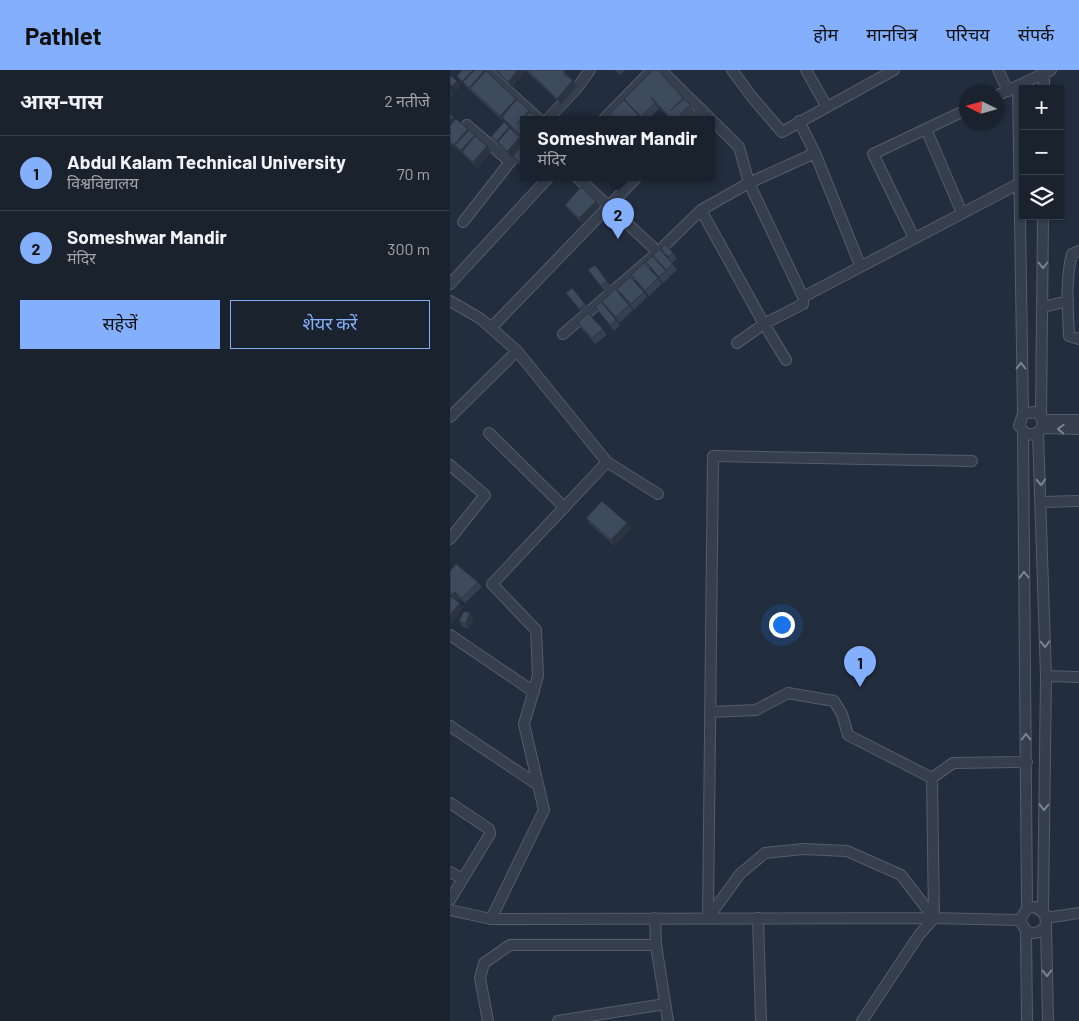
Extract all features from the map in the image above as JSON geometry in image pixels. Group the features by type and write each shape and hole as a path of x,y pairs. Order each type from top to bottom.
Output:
{"street":[{"path":"551,116 577,88 590,70"},
{"path":"607,116 652,70"},
{"path":"661,70 708,116"},
{"path":"732,70 782,132 799,120 827,107 880,74 894,70"},
{"path":"806,70 827,107"},
{"path":"998,70 1008,90"},
{"path":"487,72 536,116"},
{"path":"1004,92 1047,72"},
{"path":"1045,85 1047,72"},
{"path":"1018,86 1020,175"},
{"path":"696,116 702,110"},
{"path":"914,238 873,154 959,113"},
{"path":"799,120 815,153 860,265"},
{"path":"715,123 739,147 750,183 803,297 803,304 764,324 737,343"},
{"path":"467,125 510,162"},
{"path":"926,129 962,213"},
{"path":"464,222 520,151"},
{"path":"563,334 658,252 701,210 750,183 815,153"},
{"path":"450,284 545,181"},
{"path":"581,181 658,252"},
{"path":"491,328 633,181"},
{"path":"803,297 860,265 1019,184"},
{"path":"701,210 786,360"},
{"path":"1020,220 1023,414 1019,422 1023,433 1027,908 1020,920"},
{"path":"1043,220 1041,424 1046,676 1045,918 1048,1021"},
{"path":"1079,251 1072,254 1070,260 1068,301 1069,336 1079,339"},
{"path":"450,301 481,319 516,350 607,462 658,494"},
{"path":"1043,306 1068,301"},
{"path":"450,417 516,350"},
{"path":"1023,414 1034,412 1041,424"},
{"path":"1023,433 1031,436 1041,424 1079,420"},
{"path":"1041,424 1079,429"},
{"path":"489,433 564,507"},
{"path":"708,918 713,456 972,461"},
{"path":"491,919 544,810 524,724 538,676 536,630 492,584 607,462"},
{"path":"450,465 485,495 450,539"},
{"path":"1042,502 1079,500"},
{"path":"450,635 534,692"},
{"path":"1046,676 1079,677"},
{"path":"710,712 756,710 788,693 834,701 842,714 848,734 932,778"},
{"path":"450,726 538,785"},
{"path":"932,778 952,763 1027,762"},
{"path":"862,1021 919,934 934,918 932,778"},
{"path":"450,803 489,829 490,834 450,900"},
{"path":"708,918 740,874 765,853 803,849 847,851 901,875 934,918"},
{"path":"450,872 463,880"},
{"path":"1027,908 1035,907 1045,918"},
{"path":"450,910 491,919 934,918 1020,920"},
{"path":"1045,918 1079,913"},
{"path":"655,918 656,945 668,1021"},
{"path":"758,918 761,1021"},
{"path":"1026,931 1037,933 1045,918"},
{"path":"1020,920 1026,931 1027,1021"},
{"path":"488,1021 480,978 484,963 510,945 656,945"},
{"path":"558,1021 665,1004"}],"building":[{"path":"462,70 473,70 462,82 457,76"},
{"path":"475,70 485,70 469,88 463,82"},
{"path":"498,70 518,70 508,82"},
{"path":"527,70 563,70 565,72 563,74 573,80 557,99"},
{"path":"653,70 658,70 683,98 670,111 684,99 690,105 679,116 668,116 651,97 655,103 640,116 624,99"},
{"path":"486,71 516,99 500,116 470,88"},
{"path":"450,75 457,81 452,86 450,85"},
{"path":"517,99 529,111 524,116 520,116 520,121 517,124 520,121 520,135 502,117"},
{"path":"624,100 639,116 613,116 610,113"},
{"path":"530,112 535,116 526,116"},
{"path":"456,119 468,129 454,145 450,141 450,126"},
{"path":"504,122 509,127 497,141 491,137"},
{"path":"510,128 520,137 507,152 498,142"},
{"path":"469,130 475,135 461,150 455,145"},
{"path":"475,136 487,146 473,162 462,152"},
{"path":"520,149 520,163 513,156"},
{"path":"581,187 596,201 579,218 565,205"},
{"path":"666,244 673,253 668,257 661,248"},
{"path":"659,249 673,264 666,270 653,255"},
{"path":"652,256 666,271 659,277 646,262"},
{"path":"644,263 658,278 645,291 631,275"},
{"path":"595,265 607,281 601,286 588,270"},
{"path":"630,277 644,292 631,304 617,289"},
{"path":"572,288 585,304 579,309 566,293"},
{"path":"615,289 629,305 616,317 602,302"},
{"path":"601,302 616,320 610,325 595,307"},
{"path":"588,313 603,329 592,338 578,323"},
{"path":"602,501 627,523 611,540 586,518"},
{"path":"456,564 478,582 462,598 455,592 453,594 450,592 450,571"},
{"path":"450,596 460,603 450,615"},
{"path":"464,611 470,613 465,624 459,621"}],"place":[{"name":"Someshwar Mandir","path":"618,239"},
{"name":"Abdul Kalam Technical University","path":"860,687"}]}
